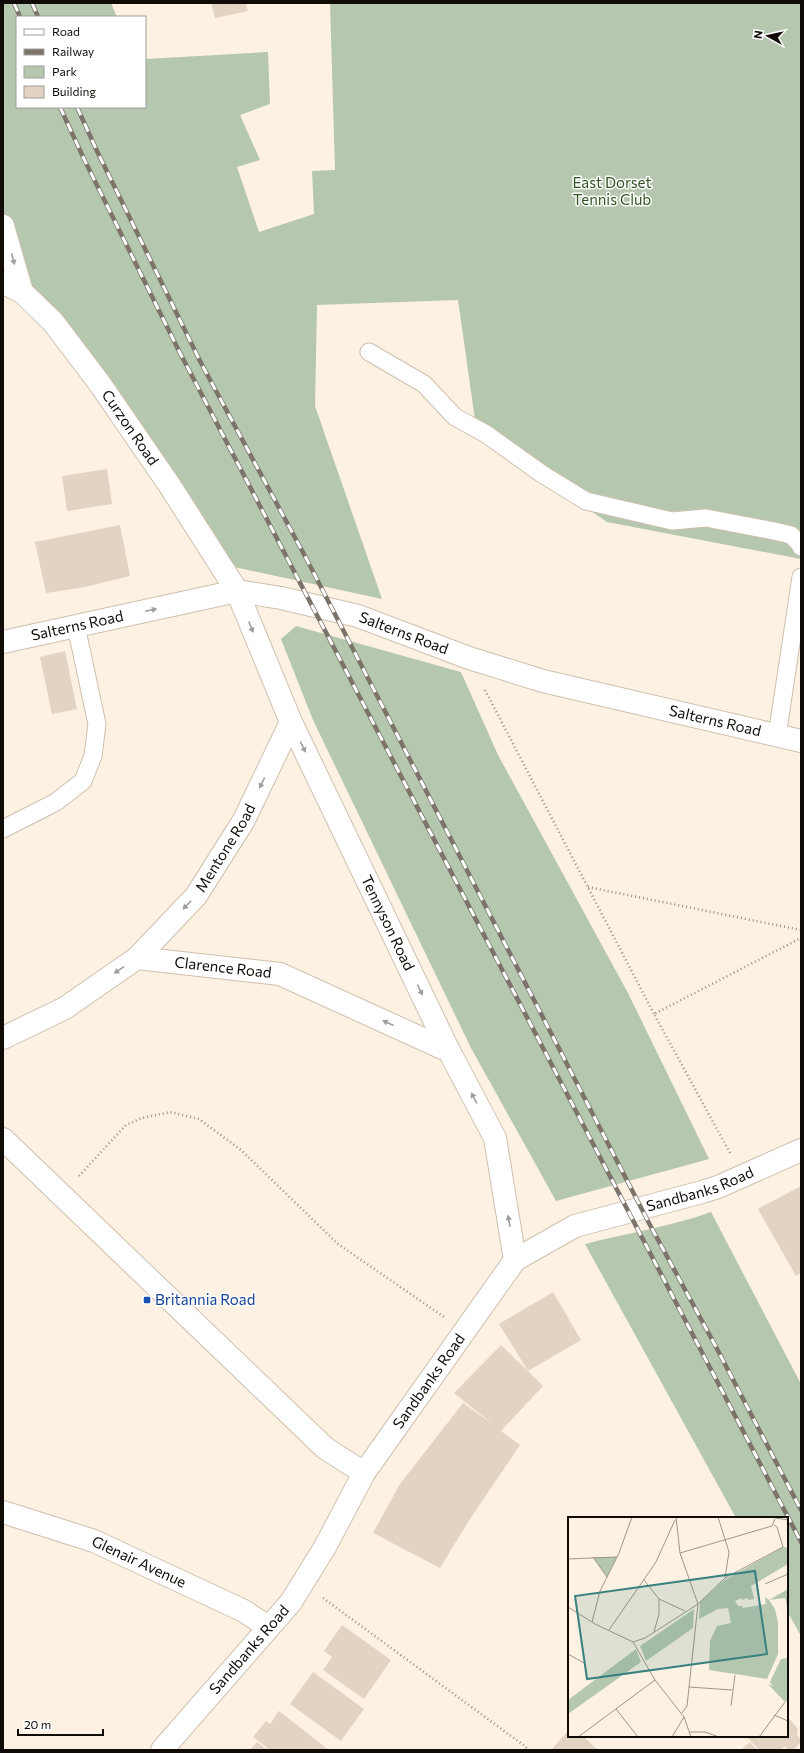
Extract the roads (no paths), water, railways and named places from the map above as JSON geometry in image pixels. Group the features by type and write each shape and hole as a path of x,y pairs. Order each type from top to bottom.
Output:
{"street":[{"path":"3,226 12,288"},
{"name":"Curzon Road","path":"12,288 53,322 100,384 170,486 237,591"},
{"name":"Salterns Road","path":"3,642 237,591 281,598 358,616 468,658 544,681 801,741"},
{"name":"Tennyson Road","path":"237,591 291,722 449,1050 495,1138 515,1260"},
{"name":"Mentone Road","path":"137,958 196,896 244,820 291,722"},
{"path":"3,1038 65,1008 137,958"},
{"name":"Clarence Road","path":"137,958 280,974 449,1050"},
{"path":"3,1139 325,1448 364,1473"},
{"name":"Sandbanks Road","path":"162,1750 290,1602 303,1584 364,1473 515,1260 574,1226 718,1187 801,1150"},
{"name":"Glenair Avenue","path":"3,1512 94,1541 244,1611 268,1627"}],"lane":[{"path":"368,352 424,384 455,417 486,434 542,474 586,502 672,521 706,518 774,531 791,535 801,547"},
{"path":"777,736 801,577"},
{"path":"3,829 56,802 83,781 93,756 97,724 76,626"}],"railway":[{"path":"14,3 20,16"},
{"path":"32,3 38,16"},
{"path":"60,108 84,159 179,351 788,1517"},
{"path":"77,108 201,363 306,558 650,1225 715,1345 801,1510"},
{"path":"788,1517 801,1542"}],"place":[{"name":"Britannia Road","path":"147,1300"}],"park label":[{"name":"East Dorset Tennis Club","path":"612,192"}]}
